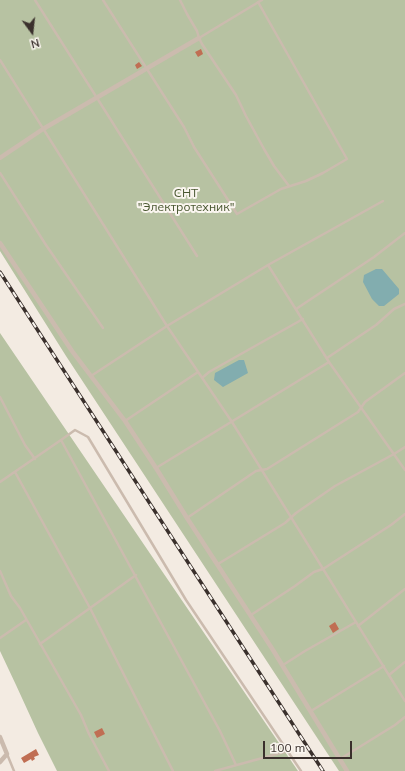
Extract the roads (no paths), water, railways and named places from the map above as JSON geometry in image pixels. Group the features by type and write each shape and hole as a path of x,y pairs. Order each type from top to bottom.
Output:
{"street":[{"path":"0,158 43,129 199,38"},
{"path":"0,243 68,345 124,421 156,468 283,666 347,771"},
{"path":"0,737 7,754 0,762"}],"lane":[{"path":"35,0 197,256"},
{"path":"103,0 184,127 194,147 237,214 281,189 306,181 347,159 258,2"},
{"path":"180,0 197,31 199,38 236,95 267,155 289,186"},
{"path":"199,38 262,0"},
{"path":"0,60 167,326 232,422 405,701"},
{"path":"0,173 46,245 103,328"},
{"path":"90,376 167,326 268,265 383,200"},
{"path":"296,309 374,257 405,233"},
{"path":"268,265 327,358 405,470"},
{"path":"327,358 376,325 394,309 405,304"},
{"path":"202,378 209,372 303,319"},
{"path":"156,468 330,362"},
{"path":"124,421 198,372"},
{"path":"187,518 256,472 267,469 358,412 365,402 405,373"},
{"path":"0,397 25,445 35,459"},
{"path":"0,482 75,430 88,437 186,600 301,771"},
{"path":"61,440 136,575 220,731 236,765"},
{"path":"217,564 285,523 296,513 335,486 405,447"},
{"path":"15,472 90,608 173,771"},
{"path":"250,615 314,572 391,525 405,514"},
{"path":"0,571 11,596 20,608 81,716 109,771"},
{"path":"40,644 136,575"},
{"path":"358,626 405,590"},
{"path":"0,638 26,620"},
{"path":"283,666 305,651 356,622"},
{"path":"389,675 405,662"},
{"path":"311,712 384,666"},
{"path":"340,759 405,717"},
{"path":"215,771 288,751"},
{"path":"7,754 14,771"}],"water":[{"path":"376,269 382,269 399,289 399,294 384,306 379,306 372,299 363,282 364,275"},
{"path":"239,360 244,360 248,373 223,387 214,380 215,373"}],"railway":[{"path":"0,272 323,771"}],"park label":[{"name":"СНТ \"Электротехник\"","path":"186,200"}]}
